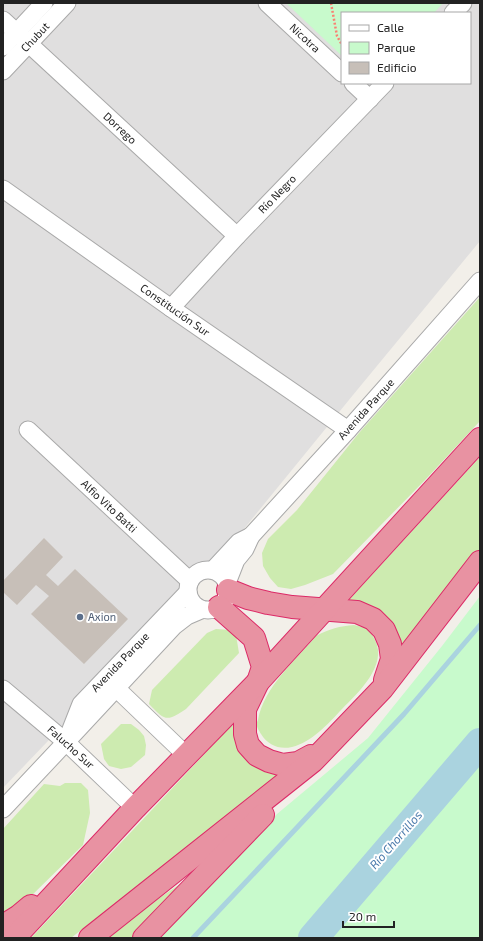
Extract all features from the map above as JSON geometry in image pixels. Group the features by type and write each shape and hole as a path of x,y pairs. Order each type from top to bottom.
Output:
{"highway":[{"path":"14,938 135,808 258,682 480,439"},
{"path":"144,938 230,850 318,755 382,689 480,562"},
{"path":"219,597 248,598 268,603 357,612 373,619 384,630 390,644 392,659 382,689"},
{"path":"219,597 254,638 263,667 246,709 244,722 248,745 257,755 282,765 298,763 318,755"},
{"path":"90,938 318,755"},
{"path":"3,926 19,916 94,853"}],"street":[{"name":"Chubut","path":"3,71 44,3"},
{"name":"Chubut","path":"3,47 22,38 66,3"},
{"name":"Nicotra","path":"267,3 341,71"},
{"path":"454,12 463,3"},
{"name":"Dorrego","path":"3,20 237,236"},
{"path":"354,84 370,99"},
{"name":"Río Negro","path":"171,308 237,236 384,84"},
{"name":"Constitución Sur","path":"3,189 171,308 348,430"},
{"name":"Avenida Parque","path":"3,809 82,724 117,689 174,626 187,616 219,597 236,560 245,549 251,536 348,430 480,281"},
{"name":"Alfio Vito Batti","path":"28,430 189,586"},
{"name":"Avenida Parque","path":"213,570 239,542 251,536"},
{"path":"213,570 224,578 219,597 196,606 192,602 189,586 194,576 200,572 213,570"},
{"name":"Avenida Parque","path":"66,742 81,704 189,586"},
{"name":"Falucho Sur","path":"3,689 66,742 135,808"},
{"path":"117,689 187,756"}],"path":[{"path":"330,3 341,43"}],"shaded area":[{"path":"3,3 480,3 480,241 203,579 3,788"}],"green space":[{"path":"286,3 443,3 435,12 341,12 341,55"},
{"path":"480,297 480,421 425,480 333,574 291,589 278,587 270,578 263,566 262,553 268,539 297,510 359,433"},
{"path":"480,457 480,549 442,601 401,646 393,627 383,614 369,605 349,600"},
{"path":"480,596 480,938 160,938 277,814 368,738"},
{"path":"354,625 366,628 369,631 375,640 378,649 378,659 363,687 313,737 299,745 287,748 270,744 257,728 257,724 261,708 273,686 316,636 335,628"},
{"path":"216,629 230,630 236,635 239,653 186,709 170,718 166,718 159,714 149,704 152,690 207,633"},
{"path":"121,724 131,724 139,730 144,736 146,745 145,755 131,767 121,769 109,766 104,759 101,744"},
{"path":"234,725 279,774 71,938 31,938 231,726"},
{"path":"65,783 81,783 88,790 90,813 83,845 27,900 3,915 3,829 44,784 60,786"},
{"path":"183,882 134,938 109,938 152,903"}],"building":[{"name":"Axion","path":"44,538 63,557 46,575 58,586 75,569 128,619 84,664 31,614 49,596 36,585 17,605 3,592 3,581"}],"waterway":[{"path":"193,938 404,714 480,625"},
{"name":"Río Chorrillos","path":"313,938 480,743"}],"place":[{"name":"Axion","path":"80,617"}]}
